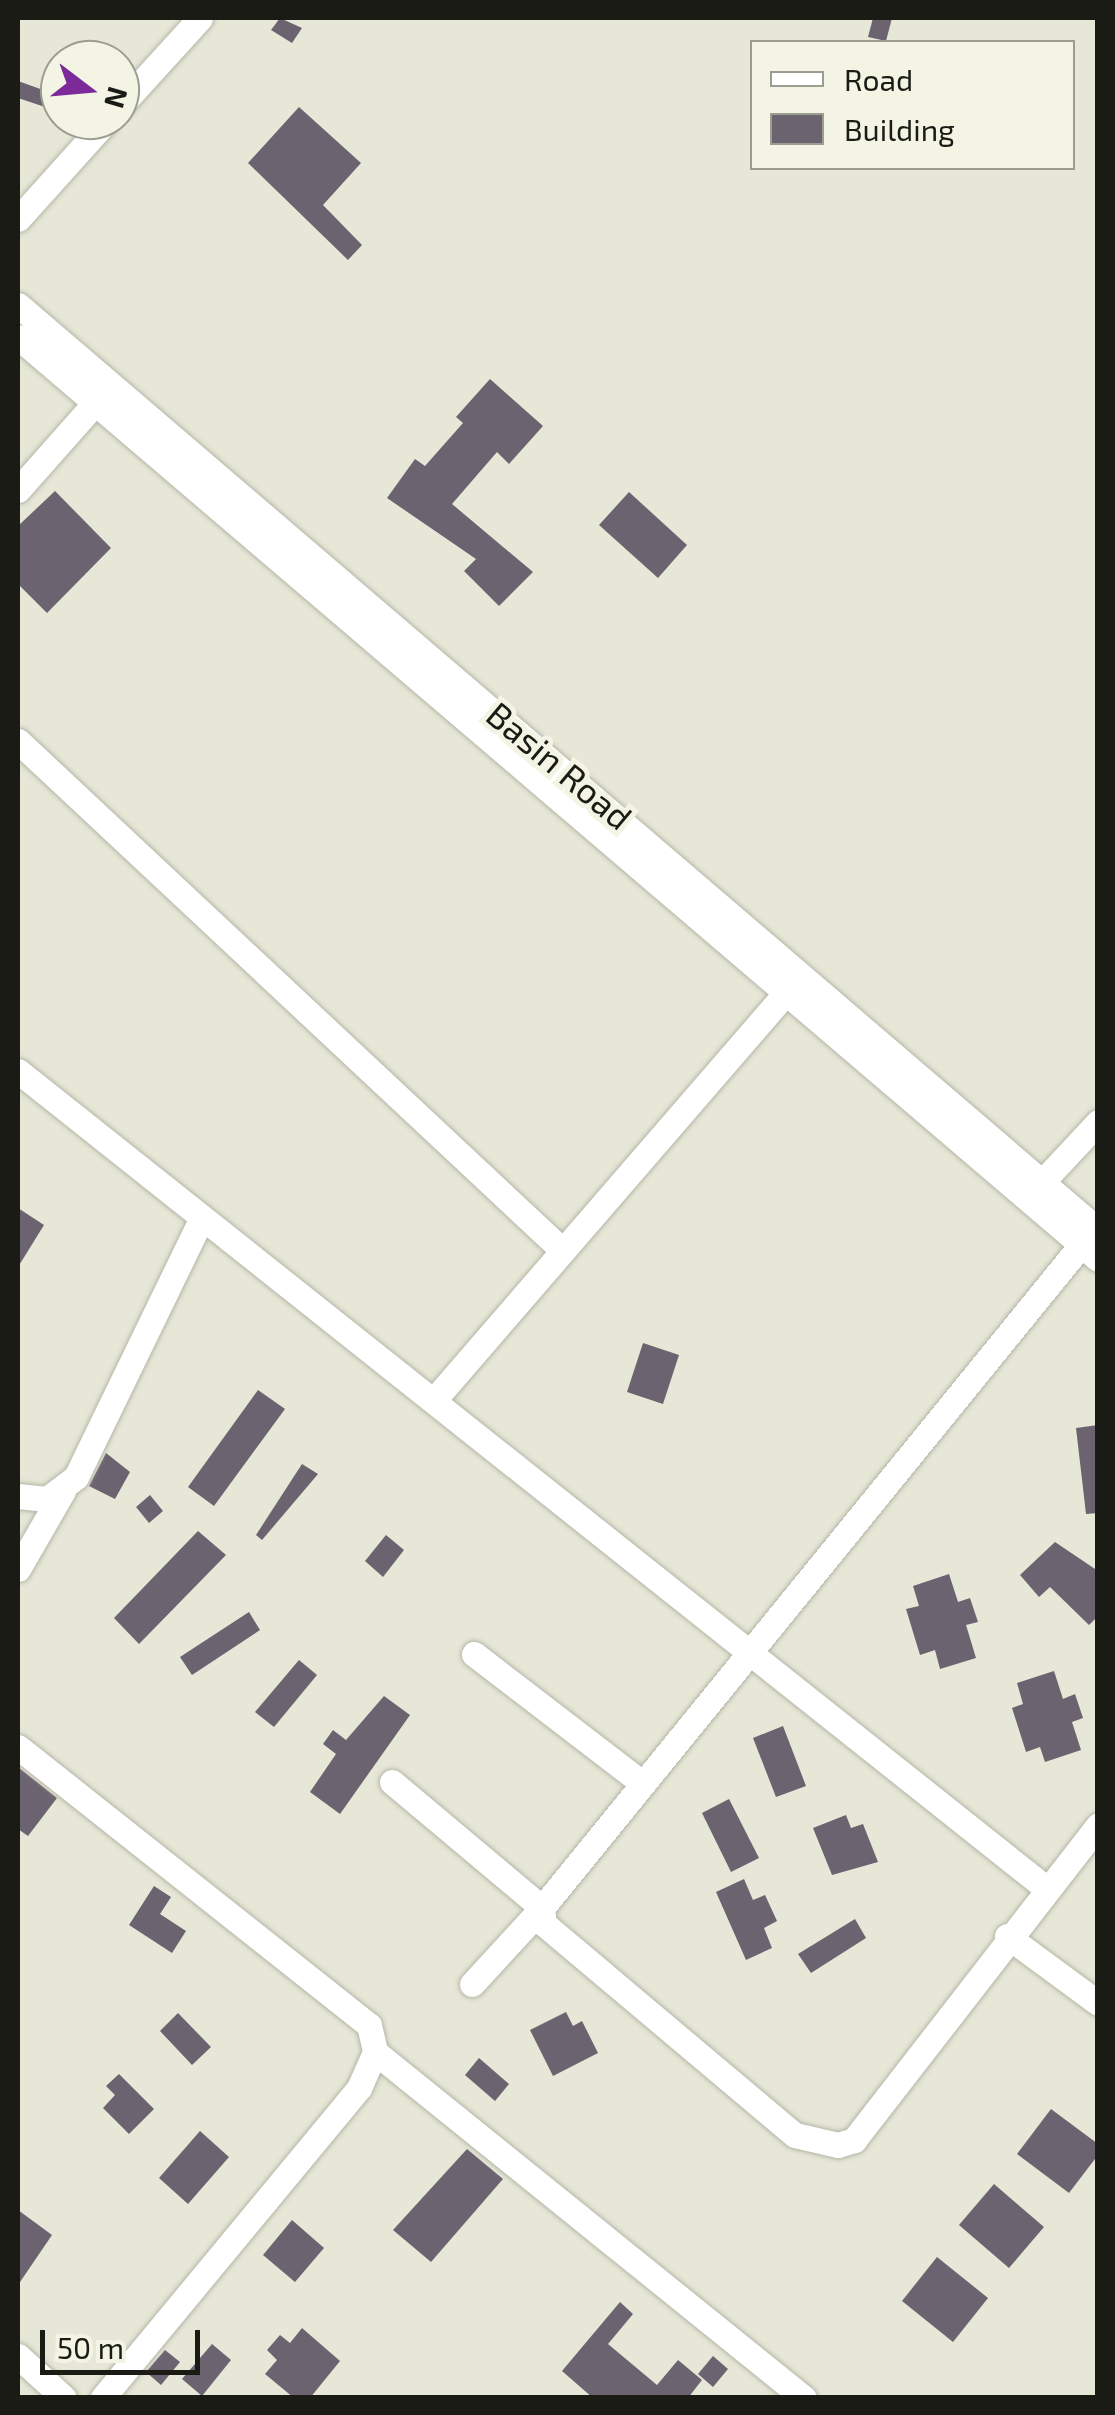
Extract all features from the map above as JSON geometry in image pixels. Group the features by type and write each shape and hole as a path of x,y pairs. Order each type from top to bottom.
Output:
{"street":[{"path":"140,84 200,18"},
{"path":"18,219 89,140"},
{"name":"Basin Road","path":"18,305 535,759 789,989 1092,1245"},
{"name":"Basin Road","path":"18,337 94,404 535,759 1044,1180 1092,1245"},
{"path":"18,490 94,404"},
{"path":"18,742 563,1251"},
{"path":"434,1400 789,989"},
{"path":"18,1071 200,1222 434,1400 1046,1888"},
{"path":"1044,1180 1098,1122"},
{"path":"18,1569 84,1461 200,1222"},
{"path":"472,1984 542,1908 749,1648 1092,1245"},
{"path":"18,1496 47,1499 63,1490"},
{"path":"474,1654 641,1782"},
{"path":"18,1747 369,2025 374,2052 360,2088 103,2398"},
{"path":"392,1782 542,1908 544,1924 794,2135 838,2145 854,2140 1007,1936 1098,1825"},
{"path":"1007,1936 1098,2003"},
{"path":"374,2052 804,2398"},
{"path":"18,2356 64,2398"}],"building":[{"path":"280,18 302,28 292,43 271,30"},
{"path":"873,18 892,18 886,40 868,37"},
{"path":"18,81 40,89 40,105 18,98"},
{"path":"299,107 361,163 323,205 362,245 348,260 248,163"},
{"path":"490,379 543,426 509,464 497,452 452,504 533,572 499,606 464,571 476,559 387,498 415,459 425,466 463,423 456,417"},
{"path":"55,491 111,548 47,613 18,584 18,526"},
{"path":"629,492 687,545 658,578 599,525"},
{"path":"18,1208 44,1225 18,1267"},
{"path":"643,1343 679,1355 663,1404 627,1392"},
{"path":"258,1390 285,1409 214,1506 188,1487"},
{"path":"1098,1425 1098,1513 1086,1514 1076,1428"},
{"path":"106,1453 130,1472 115,1499 89,1486"},
{"path":"302,1464 318,1474 262,1540 256,1535"},
{"path":"150,1495 163,1511 149,1523 136,1507"},
{"path":"198,1531 226,1555 139,1644 114,1618"},
{"path":"386,1535 404,1550 383,1577 365,1561"},
{"path":"1055,1542 1098,1571 1098,1616 1089,1625 1050,1587 1039,1597 1020,1575"},
{"path":"949,1574 958,1602 970,1598 978,1622 966,1625 976,1658 940,1669 935,1650 920,1655 906,1609 919,1606 913,1586"},
{"path":"249,1612 260,1630 192,1675 180,1657"},
{"path":"299,1660 317,1675 274,1727 255,1712"},
{"path":"1054,1671 1063,1699 1075,1694 1083,1718 1072,1722 1081,1750 1045,1762 1040,1747 1026,1752 1012,1708 1023,1704 1017,1683"},
{"path":"384,1696 410,1715 340,1814 310,1792 336,1754 323,1744 333,1730 346,1740"},
{"path":"783,1726 806,1786 776,1797 753,1738"},
{"path":"18,1767 57,1798 28,1836 18,1829"},
{"path":"729,1799 759,1858 731,1872 702,1813"},
{"path":"846,1815 851,1828 863,1824 878,1862 832,1875 813,1828"},
{"path":"744,1879 753,1900 765,1895 777,1921 764,1928 772,1948 746,1960 716,1892"},
{"path":"154,1886 171,1897 160,1914 186,1931 172,1953 129,1925"},
{"path":"855,1919 866,1938 811,1973 798,1954"},
{"path":"566,2012 573,2026 582,2021 598,2053 553,2076 530,2030"},
{"path":"178,2013 211,2047 192,2065 160,2031"},
{"path":"479,2058 509,2084 495,2101 465,2075"},
{"path":"119,2074 154,2109 129,2134 103,2108 115,2095 106,2086"},
{"path":"1051,2109 1098,2144 1098,2155 1069,2193 1017,2154"},
{"path":"200,2131 229,2157 188,2204 159,2178"},
{"path":"467,2149 503,2179 431,2262 393,2230"},
{"path":"994,2184 1044,2227 1009,2268 959,2225"},
{"path":"18,2210 52,2235 18,2285"},
{"path":"292,2220 324,2248 295,2282 263,2255"},
{"path":"937,2257 988,2298 953,2342 902,2301"},
{"path":"620,2302 633,2314 608,2344 657,2385 678,2360 702,2380 688,2398 593,2398 562,2371"},
{"path":"302,2328 340,2361 310,2398 294,2398 265,2374 277,2360 267,2350 280,2335 290,2343"},
{"path":"212,2344 231,2360 202,2396 182,2379"},
{"path":"165,2350 180,2362 161,2385 146,2372"},
{"path":"713,2356 728,2369 713,2387 698,2374"}]}
